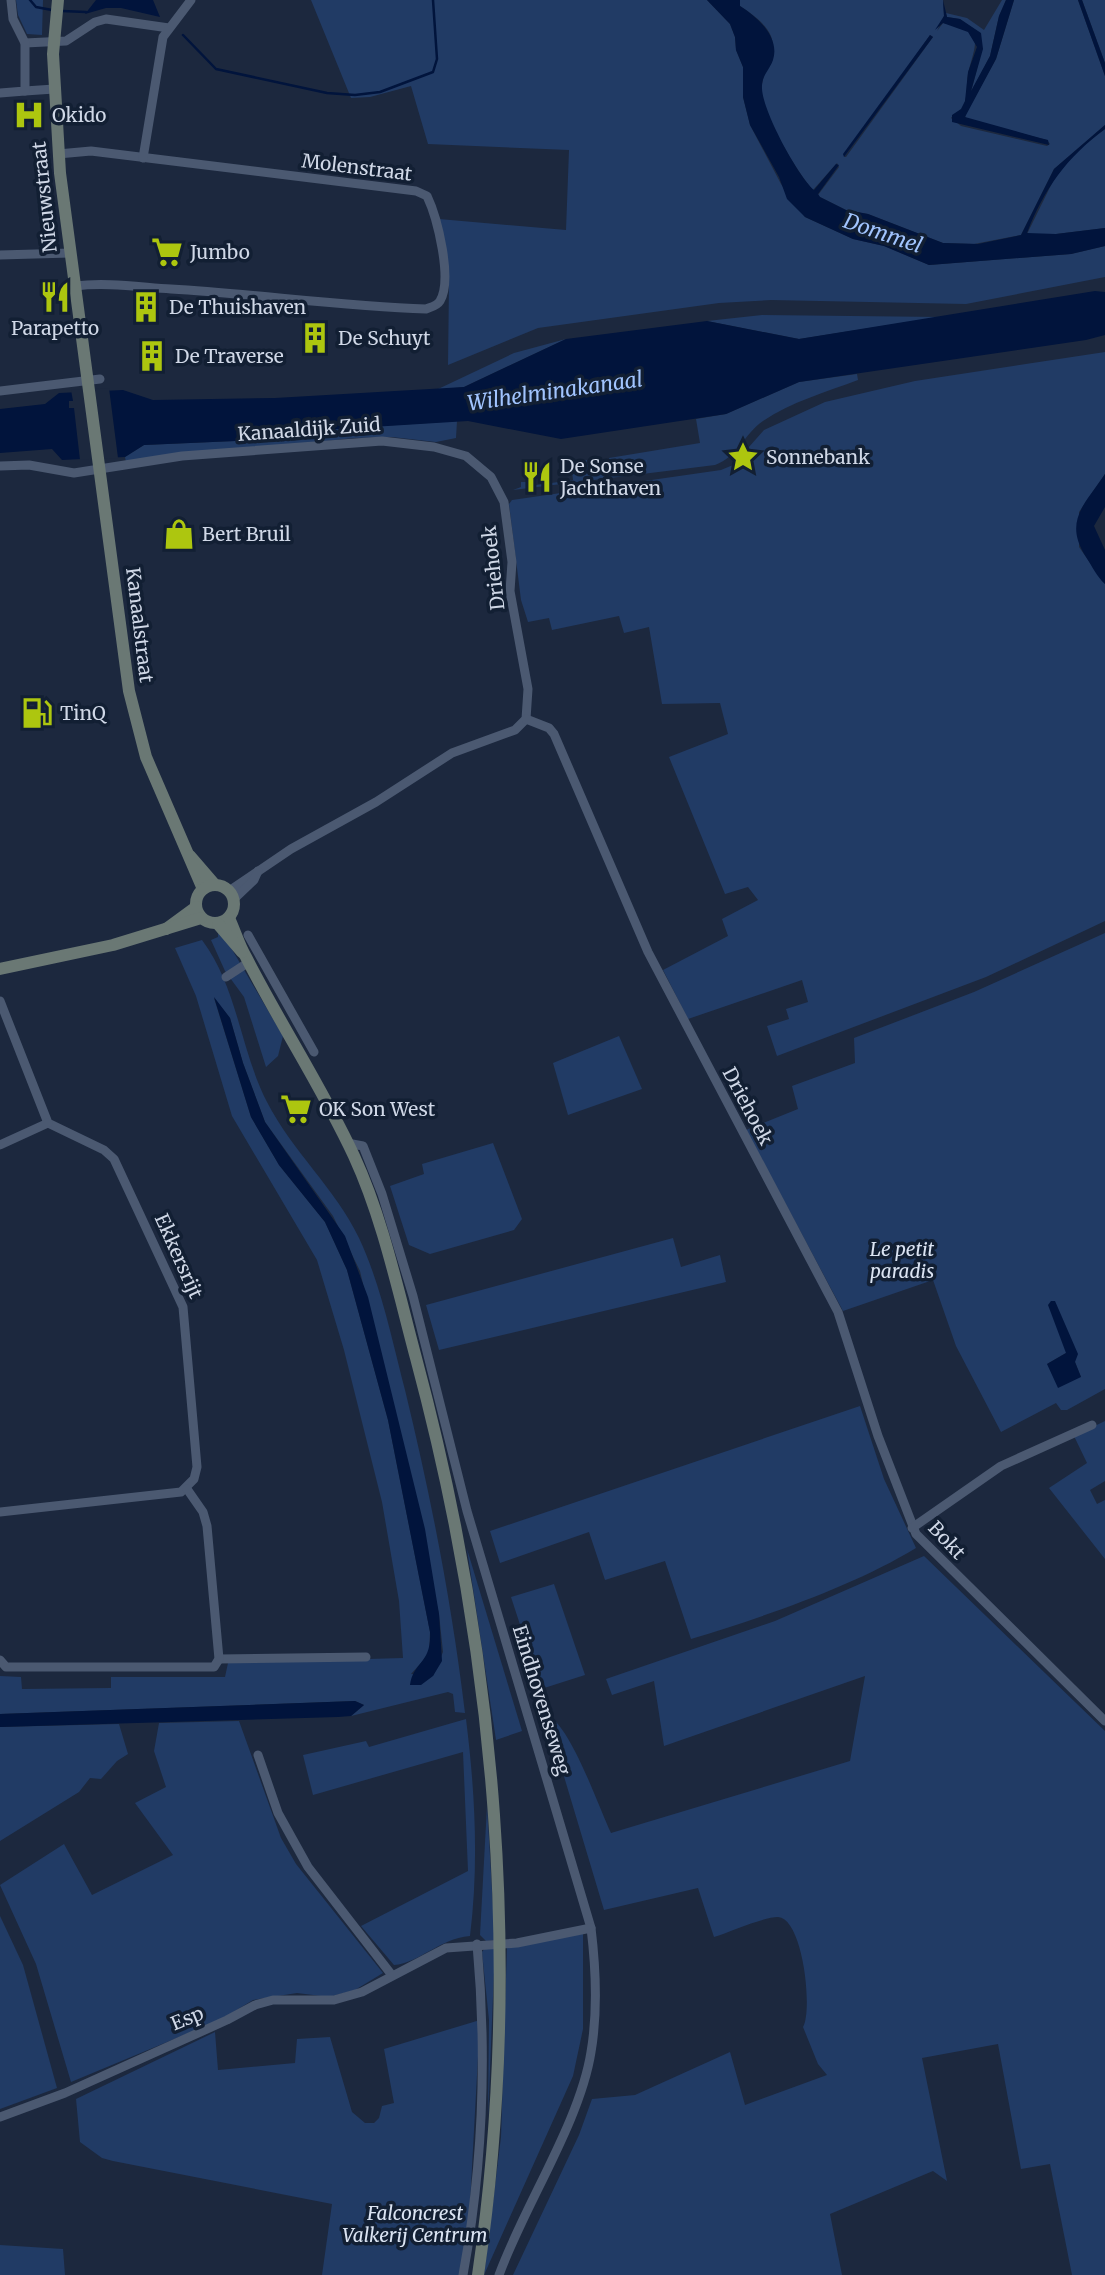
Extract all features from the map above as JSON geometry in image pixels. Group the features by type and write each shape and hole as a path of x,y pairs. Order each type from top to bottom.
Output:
{"main road":[{"name":"Nieuwstraat","path":"58,0 54,43 58,154 70,253 92,383"},
{"name":"Kanaalstraat","path":"92,383 99,464 134,716 146,757 190,856 209,887"},
{"path":"0,969 113,945 165,929 199,912 209,887 232,895 223,921 199,912"},
{"name":"Eindhovenseweg","path":"223,921 246,958 268,985 347,1143 368,1193 404,1311 443,1461 458,1538 472,1615 489,1751 501,1943 494,2130 478,2275"}],"street":[{"path":"11,0 13,19 24,43 25,90"},
{"path":"143,158 163,37 191,0"},
{"path":"24,43 66,41 95,22 106,19 169,28"},
{"path":"0,93 54,89"},
{"name":"Molenstraat","path":"58,154 92,151 416,191 427,196 434,209 443,254 442,299 426,309 373,307 202,291 94,284 75,286"},
{"path":"0,255 70,253"},
{"path":"0,391 92,383"},
{"name":"Kanaaldijk Zuid","path":"99,464 396,442 434,447 466,456 491,477 502,496"},
{"path":"0,466 29,465 74,473 99,464"},
{"name":"Driehoek","path":"502,496 512,562 510,591 528,689 526,719 549,728 554,734 648,952 834,1302 882,1449 912,1528"},
{"path":"232,895 254,880 258,872 291,849 376,802 452,753 515,730 526,719"},
{"name":"Eindhovenseweg","path":"248,935 268,985 314,1052"},
{"path":"226,976 246,958"},
{"path":"0,1000 48,1123 0,1145"},
{"name":"Ekkersrijt","path":"48,1123 104,1150 114,1159 183,1307 197,1466 194,1479 187,1489"},
{"name":"Eindhovenseweg","path":"347,1143 363,1146 382,1194 427,1345 484,1569 591,1928 596,1998 591,2053 561,2135 499,2275"},
{"name":"Bokt","path":"1092,1425 1001,1466 912,1528 927,1549 1105,1721"},
{"path":"0,1512 109,1501 187,1489 203,1512 207,1526 219,1659"},
{"path":"0,1660 6,1667 209,1669 219,1659 366,1657"},
{"path":"258,1755 278,1813 308,1867 364,1935 391,1974"},
{"name":"Esp","path":"0,2117 65,2093 228,2020 255,2005 274,2000 334,2000 362,1992 391,1974 446,1948 501,1943 591,1928"},
{"path":"463,2275 475,2182 484,2045 477,1944"}],"green space":[{"path":"16,0 43,0 42,35 27,34 18,15"},
{"path":"311,0 707,0 730,24 735,37 736,50 743,67 743,97 750,125 781,184 805,217 853,239 884,246 929,265 1071,254 1105,246 1105,277 966,304 771,300 719,303 538,328 448,365 449,283 439,219 566,230 569,150 428,144 411,86 370,97 351,98"},
{"path":"740,0 943,0 944,16 937,31 943,23 957,26 966,30 975,40 965,103 951,118 961,126 1047,146 1050,144 1047,140 966,119 965,115 996,59 1014,0 1078,0 1105,76 1105,125 1054,169 1021,235 974,244 943,243 868,214 846,210 820,197 818,195 839,167 837,163 813,190 785,148 763,102 764,75 773,43 769,32 759,20 740,6","holes":["930,35 933,37 846,157 844,157"]},
{"path":"1002,0 1006,0 999,16 990,56 971,92 980,57 981,34 960,19 947,17 946,13 967,18 984,30"},
{"path":"1082,0 1105,0 1105,63"},
{"path":"1105,129 1105,228 1056,234 1027,234 1057,173 1074,153"},
{"path":"762,315 941,317 799,339 707,321"},
{"path":"566,339 464,387 436,390 514,353"},
{"path":"1105,352 1105,474 1079,512 1079,547 1105,584 1105,921 986,977 777,1056 767,1026 789,1019 786,1009 808,1002 802,980 688,1019 663,970 728,936 722,919 758,900 748,887 725,894 669,757 728,734 720,703 662,704 649,627 624,633 619,616 552,630 549,618 528,622 521,600 509,504 512,500 721,470 733,465 764,430 825,402 915,381"},
{"path":"857,374 858,380 797,403 763,421 730,457 715,465 513,490 521,487 521,482 528,482 529,486 573,480 571,462 587,460 589,469 610,466 609,458 700,443 696,419 726,414 799,382"},
{"path":"457,421 456,438 436,442 392,437 354,438 126,462 125,457 144,445 235,441 275,433"},
{"path":"218,933 230,946 283,1036 278,1056 266,1067 244,997 225,971 211,940 218,937"},
{"name":"Le petit paradis","path":"1105,933 1105,1389 1067,1410 1061,1410 1056,1403 1001,1432 956,1346 933,1280 843,1311 746,1130 798,1109 792,1086 855,1063 854,1038 974,992","holes":["1066,1353 1075,1362 1081,1377 1047,1364"]},
{"path":"202,940 214,959 224,978 267,1102 277,1120 338,1203 367,1256 391,1332 424,1470 447,1591 465,1713 455,1712 453,1694 448,1692 351,1716 364,1705 355,1701 0,1714 0,1676 21,1677 22,1689 111,1688 111,1677 225,1677 228,1663 403,1658 399,1601 382,1502 344,1350 317,1260 232,1116 196,996 175,948","holes":["214,998 230,1018 265,1122 333,1216 360,1271 439,1614 443,1652 433,1676 411,1674 429,1654 430,1632 388,1420 347,1270 325,1222 279,1165 251,1117"]},
{"path":"619,1036 642,1089 568,1115 553,1063"},
{"path":"493,1143 522,1219 514,1230 430,1254 409,1245 390,1186 424,1174 422,1164"},
{"path":"673,1238 681,1267 720,1255 726,1282 439,1350 426,1305"},
{"path":"860,1406 884,1479 916,1548 864,1576 777,1611 691,1639 665,1561 605,1580 589,1532 500,1563 490,1531"},
{"path":"1105,1421 1105,1481 1090,1490 1097,1504 1105,1500 1105,1559 1049,1488 1087,1463 1074,1436"},
{"path":"467,1549 522,1731 496,1740"},
{"path":"924,1556 1105,1731 1105,2275 1072,2275 1050,2164 1021,2169 998,2044 922,2058 947,2181 933,2171 830,2214 842,2275 513,2275 579,2135 592,2099 635,2095 730,2052 745,2105 827,2075 818,2064 803,2027 807,2003 804,1966 794,1932 787,1921 778,1917 772,1918 714,1937 698,1888 604,1910 545,1713 555,1720 574,1749 611,1833 850,1761 865,1676 664,1746 654,1681 612,1695 606,1679 775,1621"},
{"path":"554,1584 585,1675 541,1689 511,1597"},
{"path":"466,1719 475,1827 470,1936 448,1942 412,1960 394,1965 361,1926 468,1871 463,1752 313,1795 303,1755 366,1741 369,1747"},
{"path":"239,1721 281,1838 296,1864 383,1973 355,1990 329,1997 297,1993 253,2000 220,2020 71,2082 36,1964 0,1885 64,1844 92,1895 173,1855 135,1803 166,1787 154,1751 159,1723"},
{"path":"119,1724 128,1754 117,1761 101,1779 90,1778 79,1792 0,1841 0,1727"},
{"path":"487,1806 495,1940 486,1941 480,1935"},
{"path":"0,1916 23,1965 57,2088 0,2109"},
{"path":"583,1933 583,2029 573,2076 484,2275 501,2137 507,1947"},
{"path":"485,1948 495,1948 488,2118 489,2020 482,1952"},
{"name":"Falconcrest Valkerij Centrum","path":"480,2020 470,2204 460,2275 322,2275 332,2204 113,2161 102,2158 80,2142 76,2099 215,2032 218,2070 295,2063 297,2039 330,2037 352,2112 365,2123 374,2123 379,2118 382,2106 394,2103 384,2049"},
{"path":"0,2245 63,2249 65,2275 0,2275"}],"water":[{"path":"96,0 153,0 160,17 121,8 106,8 85,14"},
{"name":"Dommel","path":"707,0 740,0 740,6 754,16 771,36 773,60 762,89 768,112 782,142 814,190 836,164 839,165 818,194 820,197 846,210 868,214 943,243 978,244 1021,235 1054,169 1105,125 1105,129 1079,151 1058,175 1041,202 1027,233 1056,234 1105,228 1105,246 1071,254 929,265 884,246 853,239 805,217 787,199 779,177 750,125 743,97 743,67 736,50 735,37 730,24"},
{"path":"943,0 947,17 960,19 981,33 983,49 971,91 990,56 999,16 1006,0 1014,0 996,59 965,117 1048,140 1049,145 952,122 952,115 961,109 965,101 968,72 977,47 968,32 943,23 935,30 944,16"},
{"path":"1078,0 1082,0 1105,63 1105,76"},
{"path":"930,35 933,37 844,157 843,154"},
{"name":"Wilhelminakanaal","path":"1095,291 1105,292 1105,335 799,382 726,414 561,439 468,421 275,433 235,441 144,445 125,457 62,460 52,449 0,453 0,409 45,404 59,393 123,390 153,400 275,398 464,387 566,339 707,321 799,339"},
{"path":"1105,474 1105,507 1094,526 1105,550 1105,584 1086,557 1076,533 1079,513"},
{"path":"214,997 230,1018 265,1122 345,1236 368,1297 425,1529 439,1614 442,1661 433,1676 421,1685 410,1685 428,1650 430,1632 388,1420 347,1270 325,1222 279,1165 251,1117"},
{"path":"1055,1301 1078,1354 1075,1362 1081,1377 1058,1388 1047,1364 1066,1353 1048,1305"},
{"path":"355,1701 364,1705 351,1716 338,1717 0,1727 0,1714"}],"pier":[{"path":"109,388 118,458 80,460 74,408 69,408 69,401 73,401 71,390"}],"waterway":[{"path":"30,0 36,7 52,10"},
{"path":"183,35 216,69 327,93 355,95 380,92 433,72 437,59 433,0"},
{"path":"62,11 86,12"}],"place":[{"name":"Okido","path":"29,115"},
{"name":"Jumbo","path":"167,252"},
{"name":"Parapetto","path":"55,297"},
{"name":"De Thuishaven","path":"146,307"},
{"name":"De Schuyt","path":"315,338"},
{"name":"De Traverse","path":"152,356"},
{"name":"Sonnebank","path":"743,457"},
{"name":"De Sonse Jachthaven","path":"537,477"},
{"name":"Bert Bruil","path":"179,534"},
{"name":"TinQ","path":"37,713"},
{"name":"OK Son West","path":"296,1109"}]}
